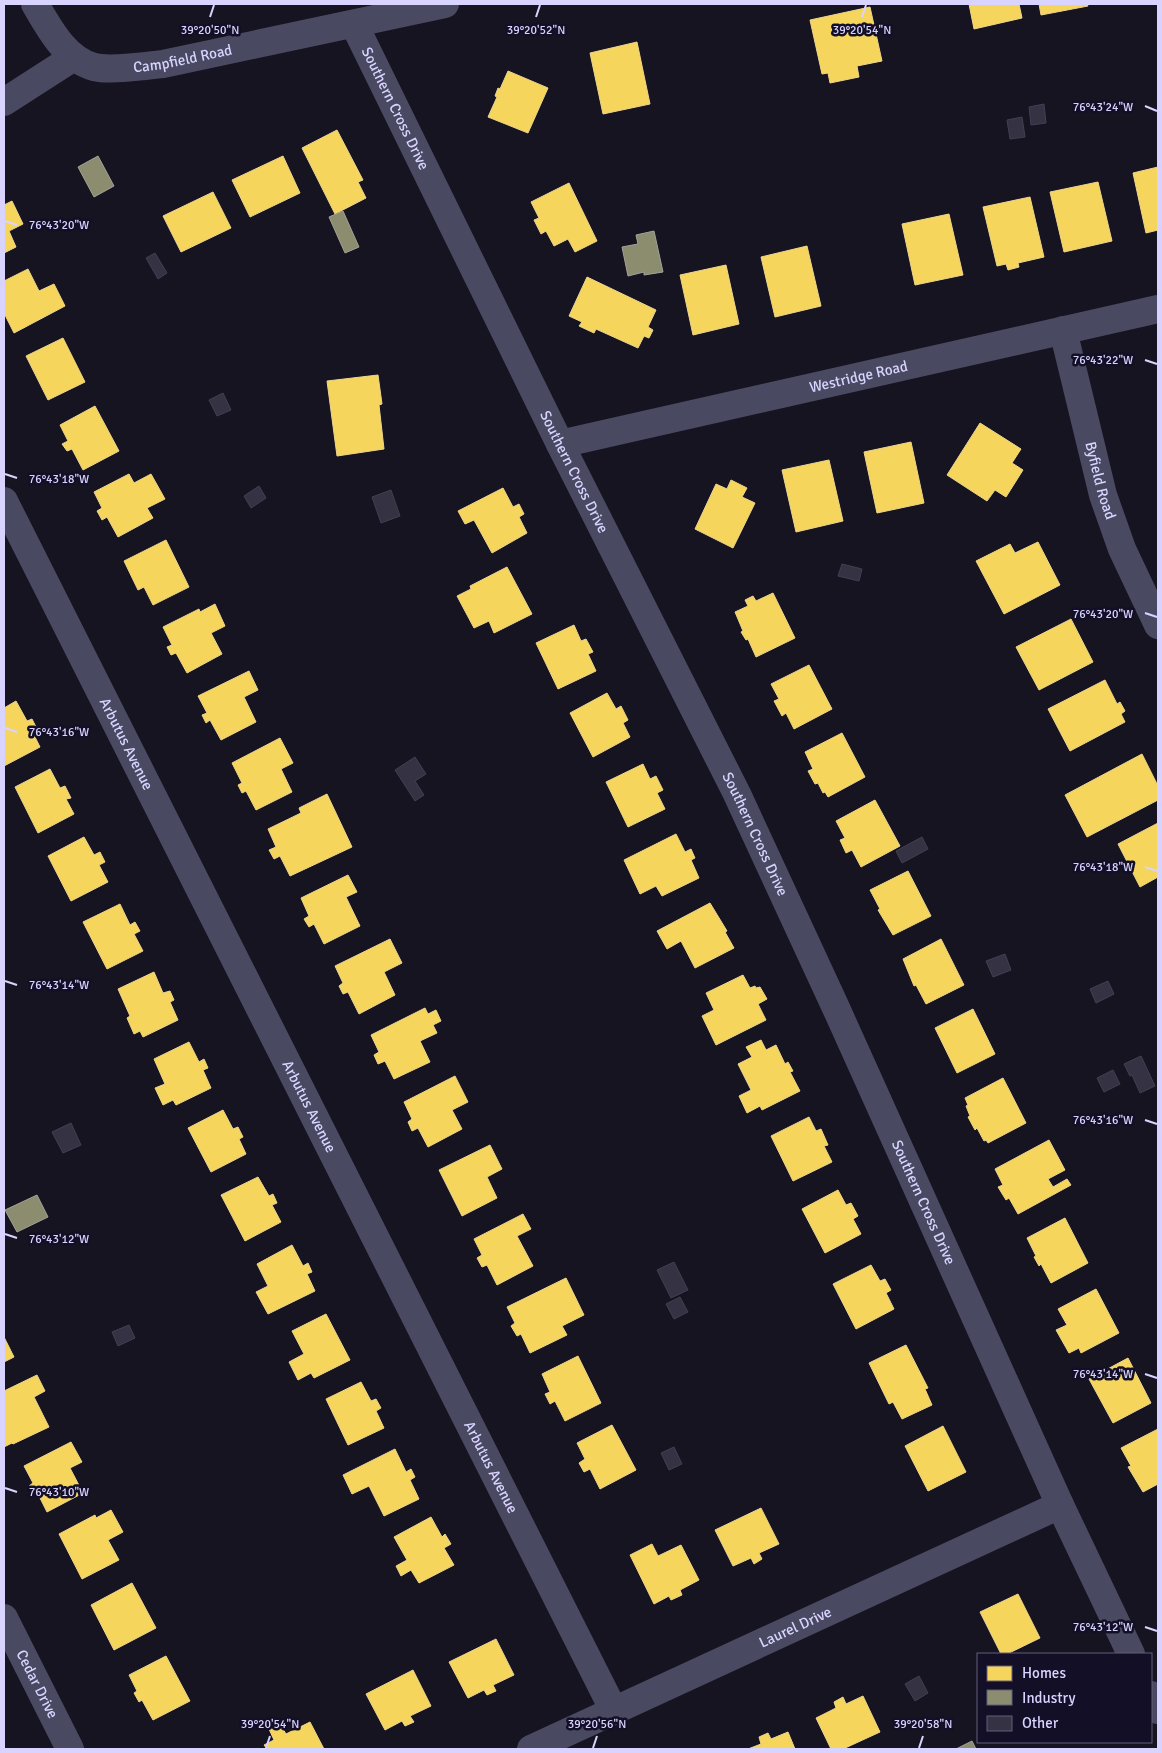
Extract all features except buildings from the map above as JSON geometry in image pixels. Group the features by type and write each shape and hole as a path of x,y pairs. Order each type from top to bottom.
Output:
{"street":[{"name":"Campfield Road","path":"35,4 52,33 74,56 94,67 128,68 163,64 444,4"},
{"name":"Southern Cross Drive","path":"354,24 560,444 741,803 836,1008 1060,1505 1131,1653"},
{"path":"4,102 74,56"},
{"name":"Westridge Road","path":"560,444 1158,309"},
{"name":"Byfield Road","path":"1063,330 1103,496 1122,549 1158,625"},
{"name":"Arbutus Avenue","path":"4,501 614,1711"},
{"name":"Laurel Drive","path":"531,1749 1060,1505"},
{"name":"Cedar Drive","path":"4,1618 70,1749"},
{"path":"1152,1697 1158,1710"}]}
